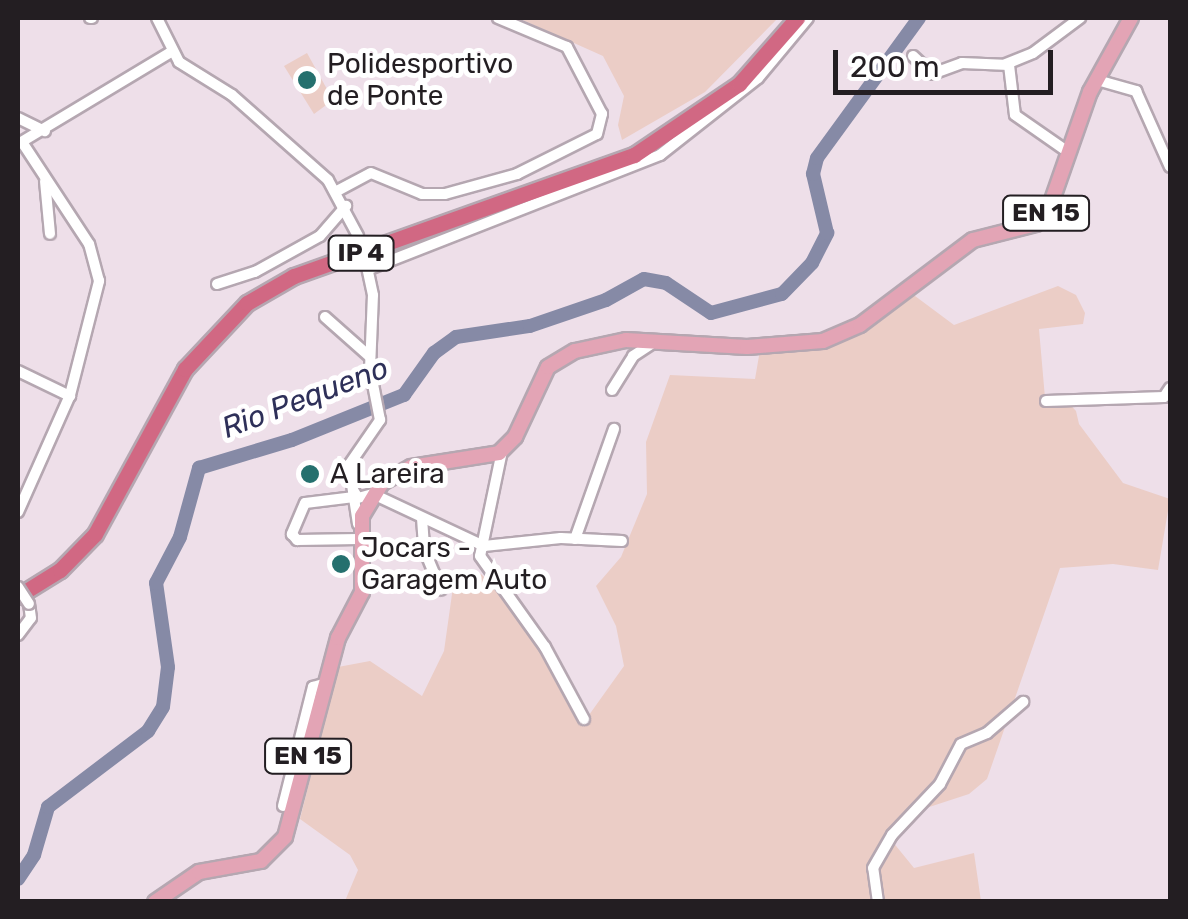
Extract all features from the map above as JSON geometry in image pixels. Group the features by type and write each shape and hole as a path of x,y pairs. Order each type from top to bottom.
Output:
{"highway":[{"name":"IP 4","path":"18,587 63,558 89,530 178,367 236,302 294,270 636,145 728,83 787,18"},
{"name":"IP 4","path":"23,600 70,562 95,534 179,377 247,303 294,276 645,150 739,84 796,18"}],"main road":[{"name":"EN 15","path":"502,451 553,362 596,344 658,340 756,346 843,334 973,240 1036,224 1050,206 1096,80 1131,18"},
{"path":"362,492 405,469 502,451"},
{"name":"EN 15","path":"155,902 198,872 255,863 278,849 290,825 339,634 362,592 362,492"}],"street":[{"path":"157,18 171,52 242,103 336,191 358,236"},
{"path":"336,191 371,173 422,194 448,194 517,174 597,134 603,117 567,47 498,18"},
{"path":"369,269 665,152 758,78 808,18"},
{"path":"913,56 932,74 962,64 1006,64 1034,53 1080,18"},
{"path":"23,142 171,52"},
{"path":"1006,64 1014,114 1068,152"},
{"path":"1096,80 1136,91 1170,167"},
{"path":"18,512 70,396 99,273 89,244 23,142 22,120 45,131"},
{"path":"46,174 50,234"},
{"path":"216,284 255,272 320,236 346,206"},
{"path":"362,492 350,461 379,428 370,357 369,269 364,253"},
{"path":"325,317 370,357"},
{"path":"612,390 633,356 658,340"},
{"path":"18,371 70,396"},
{"path":"1046,401 1164,397 1170,388"},
{"path":"575,539 614,429"},
{"path":"502,451 480,546 484,562 542,643 584,719"},
{"path":"359,534 297,540 292,534 306,503 362,492 480,546 575,539 622,541"},
{"path":"422,518 423,547 440,590"},
{"path":"18,587 32,618 18,635"},
{"path":"283,806 313,687 326,683"},
{"path":"878,902 873,868 892,834 940,784 958,747 987,733 1022,702"}],"shaded area":[{"path":"518,18 778,18 705,92 622,140 618,125 624,96 603,56"},
{"name":"Polidesportivo de Ponte","path":"307,53 333,100 314,114 284,66"},
{"path":"1058,286 1076,295 1085,313 1083,324 1039,329 1045,398 1064,398 1076,411 1079,424 1123,483 1170,499 1158,570 1113,564 1060,568 987,779 969,794 917,811 892,841 914,868 974,853 981,901 345,901 358,870 350,855 300,819 338,667 370,661 422,696 444,651 453,587 481,574 542,633 589,715 624,666 616,626 596,586 621,557 647,494 646,442 670,375 755,379 760,350 838,343 911,293 954,325"}],"waterway":[{"name":"Rio Pequeno","path":"18,879 34,855 48,807 148,731 163,707 168,667 156,583 180,537 199,468 292,440 404,395 434,353 456,337 530,326 606,300 644,279 666,283 711,313 782,294 812,263 827,233 813,174 817,158 919,18"}],"place":[{"name":"Polidesportivo de Ponte","path":"307,80"},
{"name":"A Lareira","path":"310,474"},
{"name":"Jocars - Garagem Auto","path":"341,564"}]}
